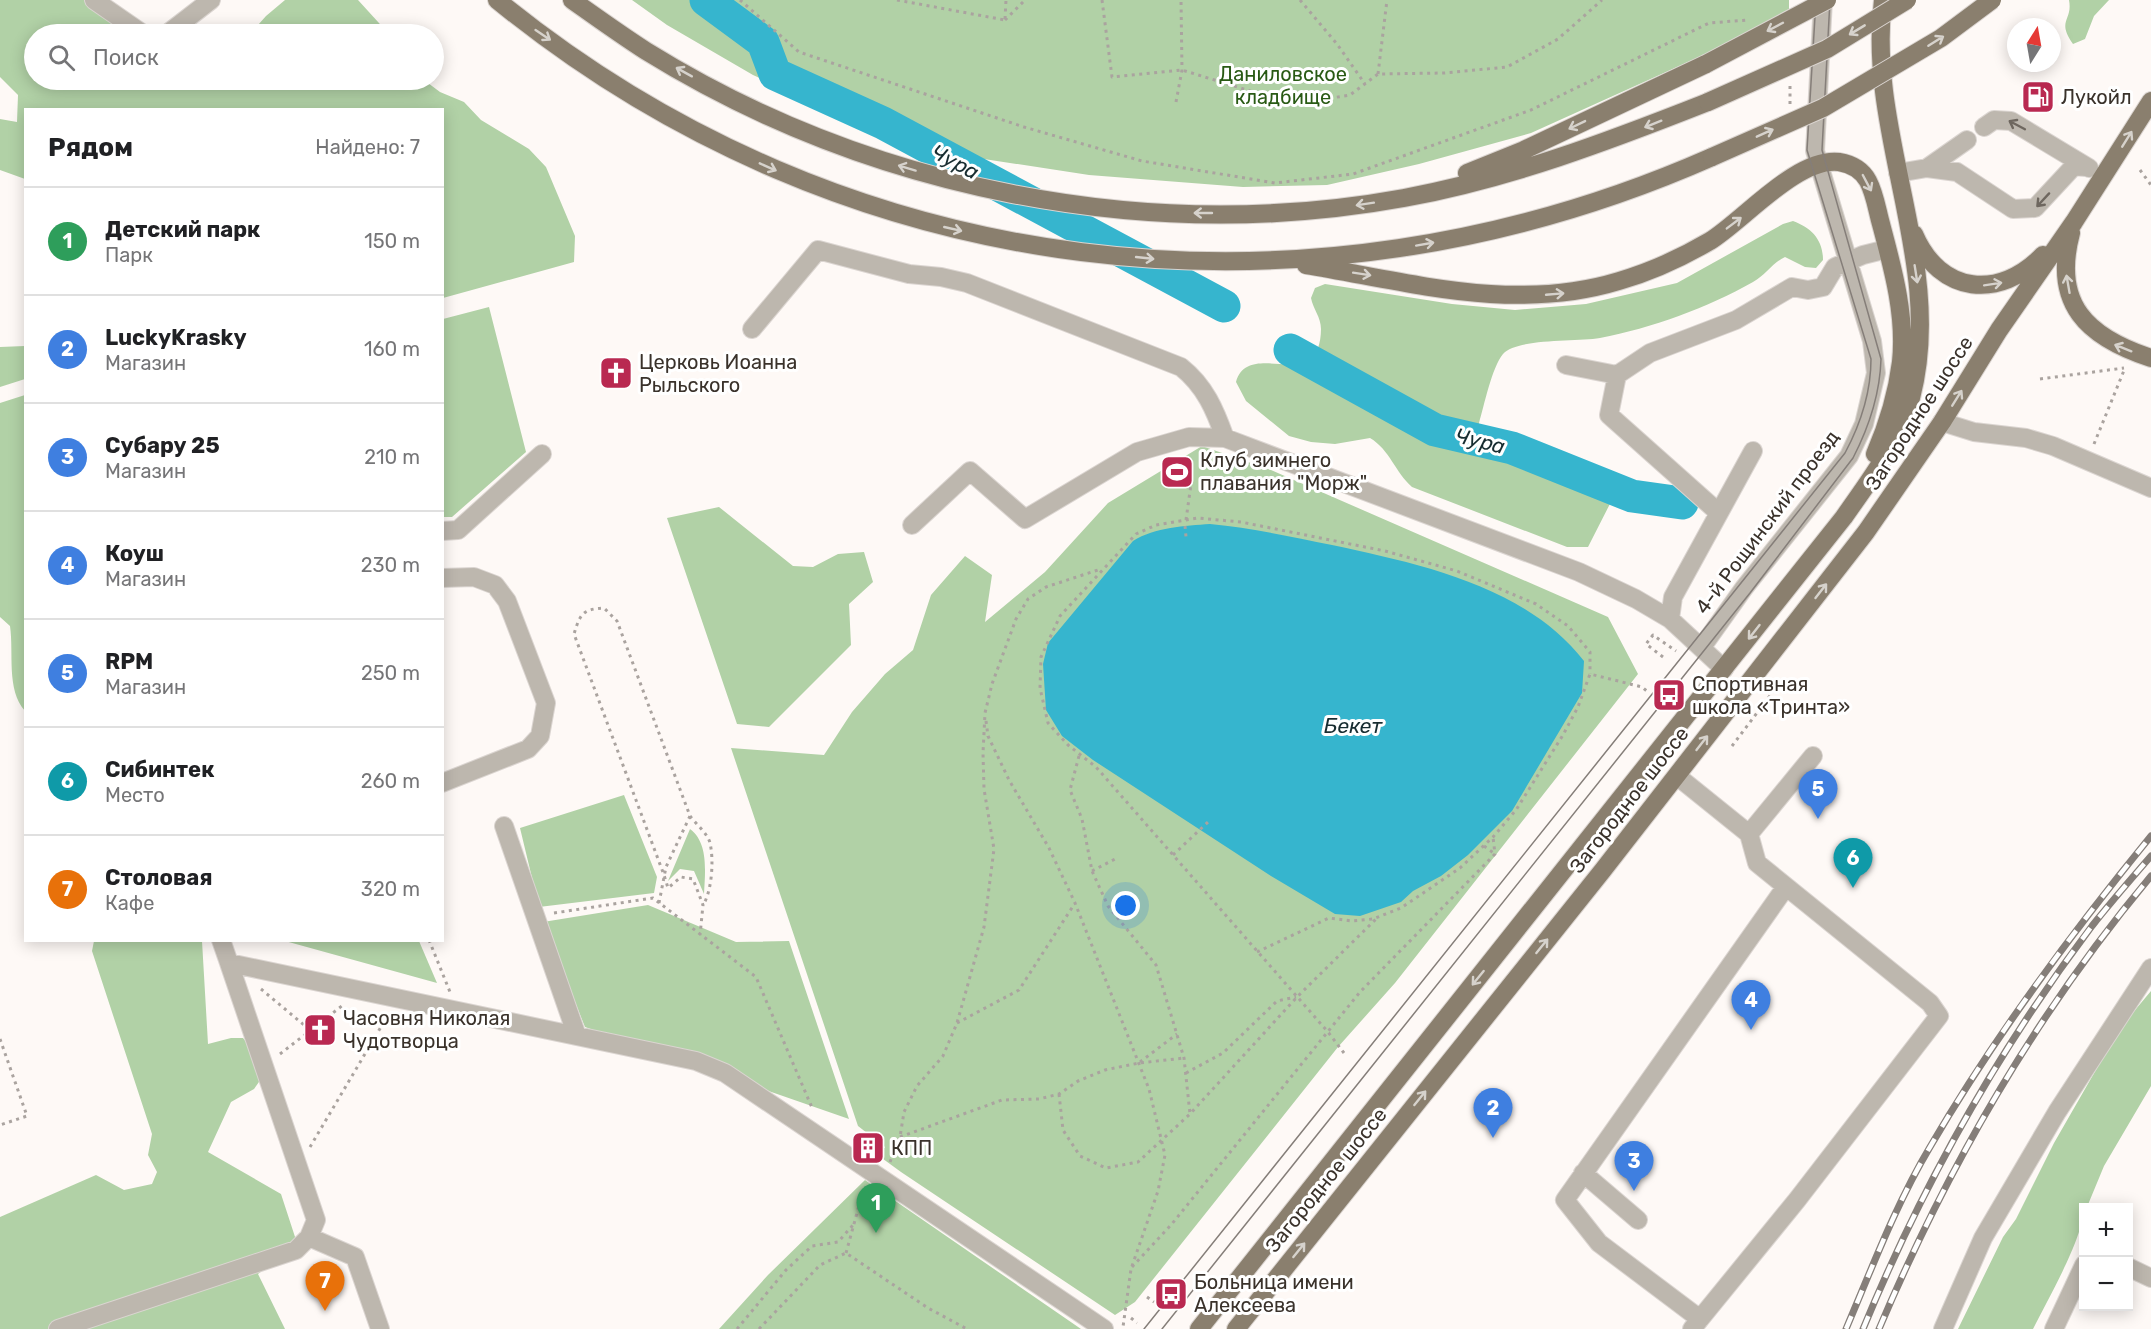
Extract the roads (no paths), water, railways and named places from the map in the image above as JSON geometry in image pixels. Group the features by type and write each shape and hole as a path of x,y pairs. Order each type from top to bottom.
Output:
{"main road":[{"path":"497,0 525,23 624,90 715,143 794,179 860,203 934,225 1009,241 1166,260 1275,262 1381,251 1481,234 1576,209 1660,180 1823,108 1941,38 1992,0"},
{"path":"572,0 646,51 735,100 813,135 879,159 957,183 1089,207 1167,213 1261,214 1344,207 1406,198 1525,168 1635,131 1708,102 1827,49 1907,0"},
{"path":"1406,198 1524,150 1706,64 1825,0"},
{"path":"1883,0 1880,26 1882,88 1907,216 1919,244 1942,273 1958,282 1997,284 2014,278 2032,266 2074,222 2151,101"},
{"path":"1275,262 1459,292 1518,297 1572,292 1619,281 1676,259 1711,240 1794,177 1818,165 1841,163 1860,171 1872,193 1887,249 1901,319 1901,360 1896,394 1882,437 1854,503"},
{"name":"Загородное шоссе","path":"1199,1329 1854,503 1893,442 1911,400 1918,363 1919,294 1907,216"},
{"path":"2074,222 2065,266 2073,303 2097,333 2115,345 2151,358"},
{"name":"Загородное шоссе","path":"1236,1329 1677,776 1866,532 1942,423 1999,330 2074,222"}],"street":[{"path":"94,0 129,24"},
{"path":"180,24 211,0"},
{"name":"4-й Рощинский проезд","path":"1702,647 1744,588 1849,456 1858,440 1872,391 1876,359 1815,151 1825,0"},
{"path":"1984,127 1994,120 2011,121 2103,177"},
{"path":"1927,168 1966,140"},
{"path":"1898,173 1927,168 1957,172 2013,209 2035,208 2074,166 2086,167"},
{"path":"1719,513 1609,415 1617,375 1650,352 1736,321 1792,287 1808,290 1823,287 1835,267 1863,255 1887,249"},
{"path":"752,329 818,250 909,274 941,277 968,283 1181,367 1196,378 1207,395 1225,438"},
{"path":"1566,365 1617,375"},
{"path":"1942,423 1974,432 2026,438 2151,488"},
{"path":"912,525 970,471 1025,519 1137,453 1189,437 1225,438 1579,572 1636,599 1670,619 1724,669"},
{"path":"1670,619 1673,597 1753,452"},
{"path":"444,531 459,530 542,454"},
{"path":"444,578 474,577 495,585 507,601 546,703 540,736 528,749 444,782"},
{"path":"1749,834 1813,756"},
{"path":"1677,776 1749,834 1757,863 1785,888 1930,1003 1939,1016 1797,1200 1696,1324 1599,1243 1565,1200 1785,888"},
{"path":"504,826 577,1036"},
{"path":"58,1329 296,1250 309,1237 316,1220 222,942"},
{"path":"229,963 696,1061 725,1073 825,1139 884,1172 1104,1329"},
{"path":"1943,1329 1983,1238 2057,1112 2151,968"},
{"path":"1583,1173 1638,1220"},
{"path":"309,1237 355,1257 380,1329"},
{"path":"2133,1269 2151,1278"},
{"path":"2054,1329 2079,1276"}],"water":[{"name":"Бекет","path":"1210,524 1272,533 1366,552 1435,570 1469,582 1502,596 1533,614 1560,635 1584,661 1582,693 1512,811 1468,855 1441,876 1413,891 1401,902 1360,916 1335,914 1271,876 1093,760 1062,736 1046,710 1043,664 1048,643 1133,541 1160,530"}],"waterway":[{"name":"Чура","path":"706,0 763,42 775,74 883,123 1224,306"},
{"name":"Чура","path":"1290,350 1435,430 1512,448 1632,496 1682,503"}],"tram line":[{"path":"1144,1329 1845,453 1860,420 1867,396 1871,359 1807,150 1816,0"},
{"path":"1162,1329 1750,593 1853,458 1873,410 1881,359 1822,150 1830,0"}],"railway":[{"path":"1846,1329 1906,1191 1955,1106 2034,987 2151,836"},
{"path":"1863,1329 1937,1171 1994,1070 2025,1021 2092,926 2151,856"},
{"path":"1879,1329 1935,1209 1998,1092 2070,981 2151,876"}],"place":[{"name":"Лукойл","path":"2038,97"},
{"name":"Церковь Иоанна Рыльского","path":"616,373"},
{"name":"Клуб зимнего плавания \"Морж\"","path":"1177,472"},
{"name":"Спортивная школа «Тринта»","path":"1669,695"},
{"name":"RPM","path":"1818,819"},
{"name":"Сибинтек","path":"1853,888"},
{"name":"Часовня Николая Чудотворца","path":"320,1030"},
{"name":"Коуш","path":"1751,1030"},
{"name":"LuckyKrasky","path":"1493,1138"},
{"name":"КПП","path":"868,1148"},
{"name":"Субару 25","path":"1634,1191"},
{"name":"Детский парк","path":"876,1233"},
{"name":"Больница имени Алексеева","path":"1171,1294"},
{"name":"Столовая","path":"325,1311"}],"park label":[{"name":"Даниловское кладбище","path":"1283,86"}]}
